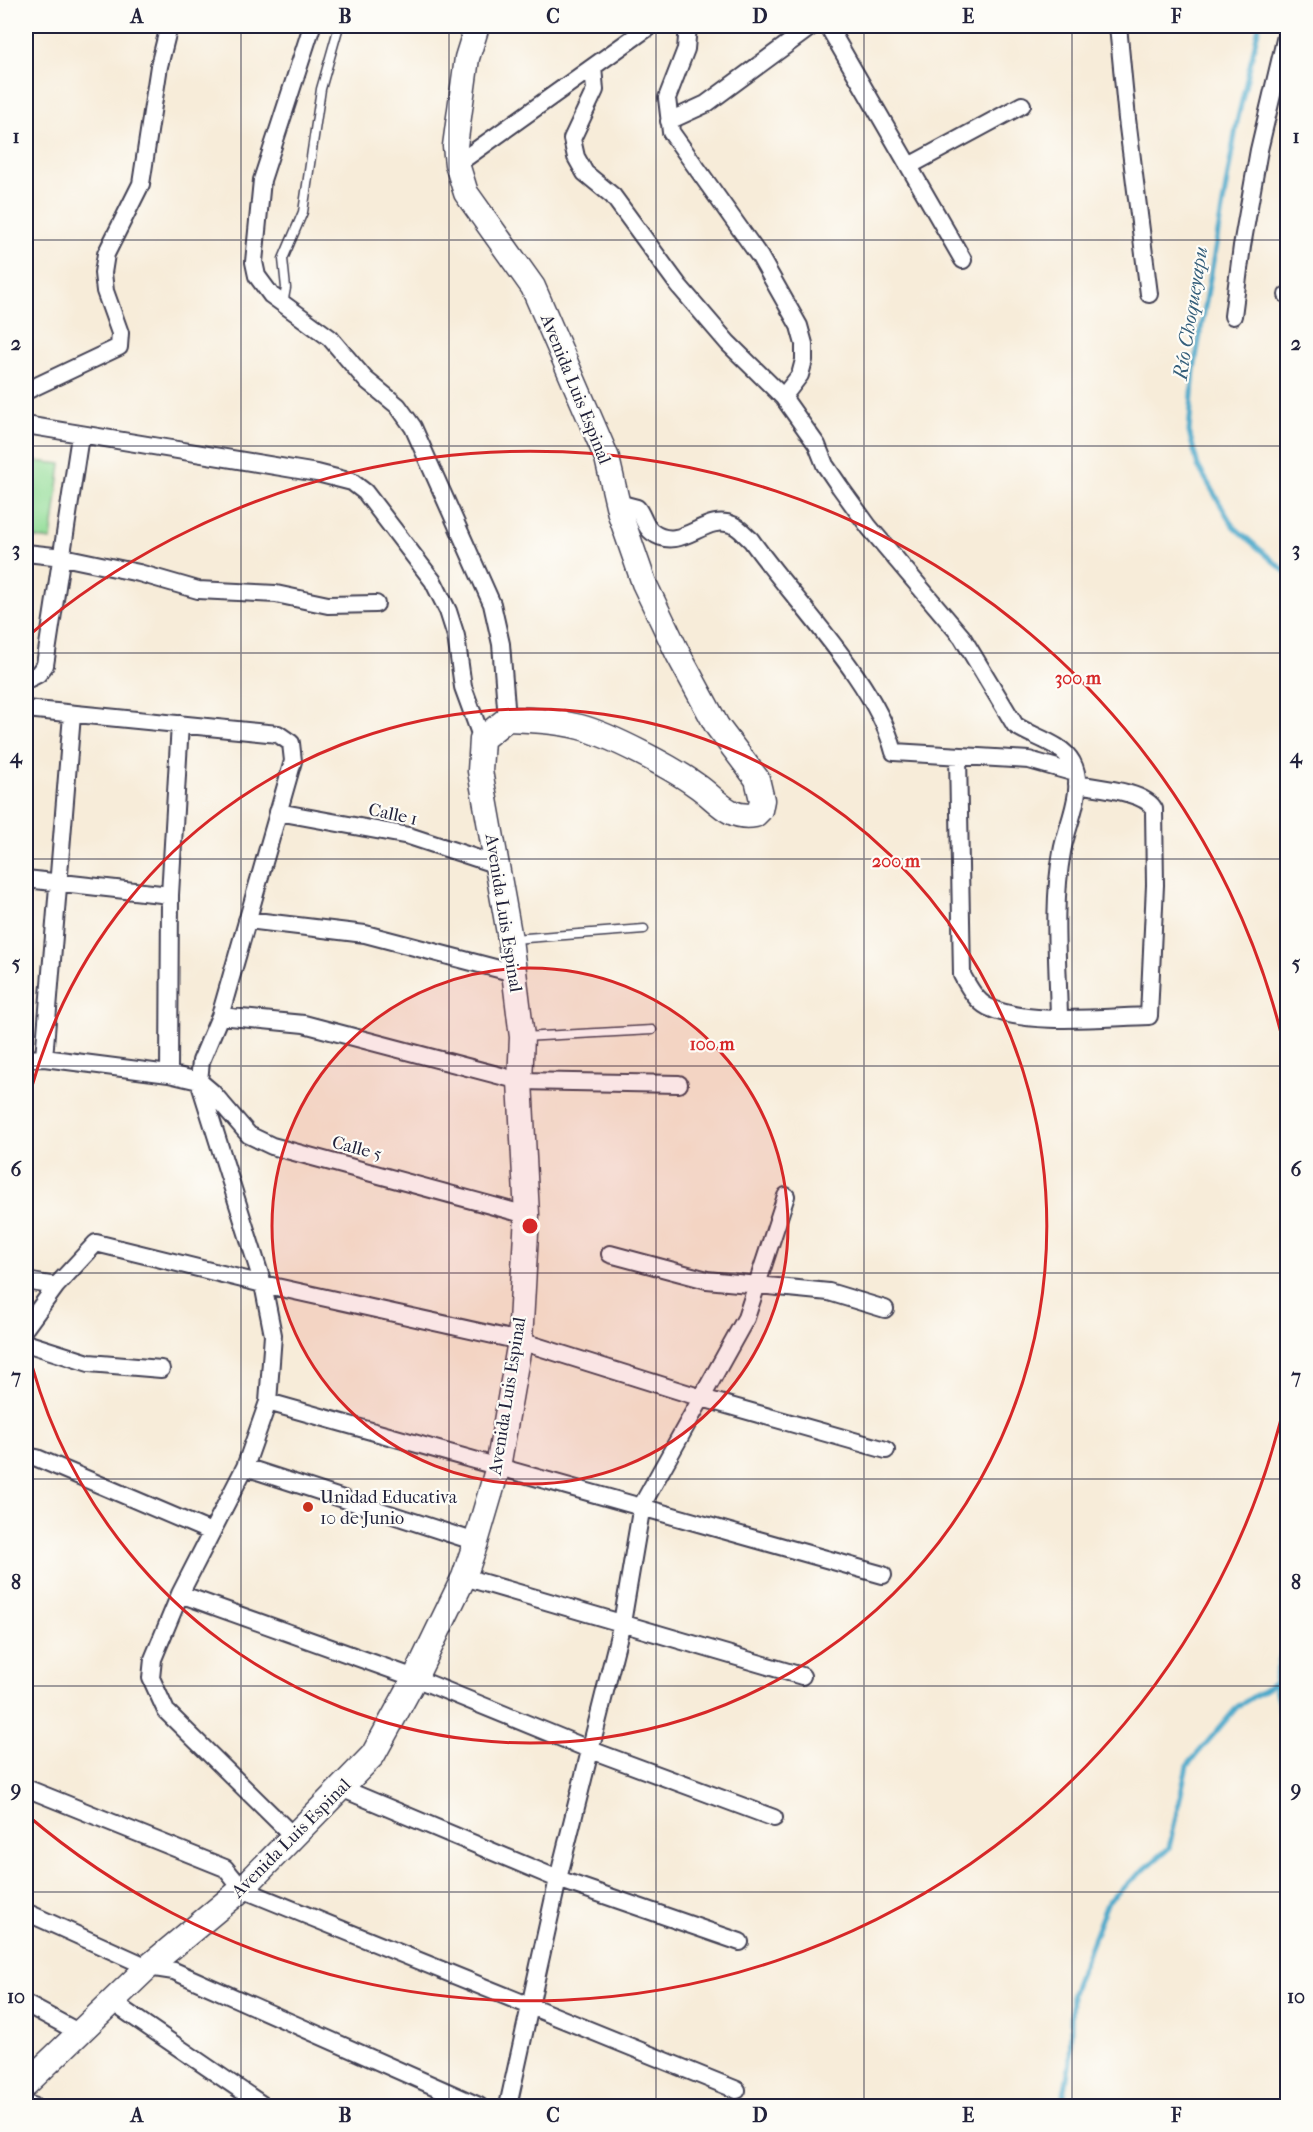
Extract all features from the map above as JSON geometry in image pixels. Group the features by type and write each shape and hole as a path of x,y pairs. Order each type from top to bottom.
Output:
{"street":[{"path":"26,391 119,347 120,333 105,291 103,273 106,254 141,184 159,66 169,26"},
{"path":"26,425 80,436 317,473 352,482 365,492 433,581 448,610 456,636 463,687 482,739 507,719 501,644 492,604 418,436 398,406 365,379 330,338 271,295 257,276 254,262 262,180 312,26"},
{"name":"Avenida Luis Espinal","path":"477,26 467,58 455,146 457,164 466,194 534,287 607,458 618,503 644,583 678,654 717,726 757,779 762,800 760,810 755,815 746,817 731,813 697,785 654,760 582,727 507,719"},
{"path":"457,164 650,26"},
{"path":"688,26 686,49 669,89 671,132 760,257 799,326 804,344 804,360 800,375 783,397"},
{"path":"669,121 706,104 812,26"},
{"path":"828,26 963,260"},
{"path":"1118,26 1149,294"},
{"path":"1233,316 1242,246 1287,27"},
{"path":"592,67 595,90 572,139 576,157 585,173 613,196 678,286 728,343 783,397 817,445 825,465 852,503 902,567 962,637 1015,725 1061,750 1073,763 1076,778 1058,881 1059,1018"},
{"path":"909,166 1022,105"},
{"path":"28,677 45,664 80,436"},
{"path":"618,503 636,508 650,530 668,538 680,539 716,523 736,526 751,540 870,697 891,738 894,752 1029,760 1150,802 1154,809 1155,885 1149,1016 1059,1018 1011,1015 986,1006 969,989 962,975 958,756"},
{"path":"26,553 63,557 139,573 198,590 276,594 328,605 376,604"},
{"path":"26,709 278,734 291,743 293,761 220,1016 201,1061 199,1081 263,1284 273,1335 268,1402 245,1467 180,1594 153,1659 151,1678 166,1711 293,1836"},
{"path":"44,1058 72,715"},
{"path":"169,1074 170,895 180,724"},
{"name":"Avenida Luis Espinal","path":"26,2084 148,1967 242,1889 373,1755 415,1678 464,1577 476,1542 498,1467 520,1341 526,1215 520,1081 522,1037 510,939 480,771 482,739"},
{"name":"Calle 1","path":"278,812 409,836 497,865"},
{"path":"26,879 170,895"},
{"path":"247,920 365,934 514,973"},
{"path":"220,1016 304,1024 520,1081 679,1084"},
{"path":"26,1059 44,1058 169,1074 199,1081"},
{"name":"Calle 5","path":"199,1081 212,1092 249,1135 272,1146 526,1215"},
{"path":"508,2106 558,1879 622,1623 642,1505 746,1318 786,1196"},
{"path":"26,1327 56,1286 96,1243 263,1284 520,1341 702,1398 886,1450"},
{"path":"610,1254 707,1280 830,1292 885,1309"},
{"path":"26,1281 56,1286"},
{"path":"26,1343 89,1363 160,1369"},
{"path":"268,1402 642,1505 883,1575"},
{"path":"26,1456 37,1458 212,1532"},
{"path":"245,1467 476,1542"},
{"path":"464,1577 802,1676"},
{"path":"180,1594 415,1678 591,1750 774,1818"},
{"path":"26,1788 225,1868 242,1889 531,2004 737,2090"},
{"path":"341,1788 558,1879 740,1942"},
{"path":"26,1912 148,1967 174,1971 479,2106"},
{"path":"112,2002 264,2106"},
{"path":"26,2004 80,2033"},
{"path":"26,2105 33,2106"}],"lane":[{"path":"283,305 286,288 283,260 303,212 321,88 339,26"},
{"path":"510,939 644,929"},
{"path":"522,1037 652,1030"}],"green space":[{"path":"26,460 61,464 51,540 26,537"}],"waterway":[{"name":"Río Choqueyapu","path":"1259,26 1237,122 1194,369 1189,432 1198,466 1233,526 1288,574"},
{"name":"Río Choqueyapu","path":"1062,2106 1070,2062 1072,1993 1108,1901 1169,1848 1187,1766 1238,1706 1274,1684 1288,1626"},
{"path":"1274,1684 1282,1717 1288,1723"}],"place":[{"name":"Unidad Educativa 10 de Junio","path":"308,1507"}]}
